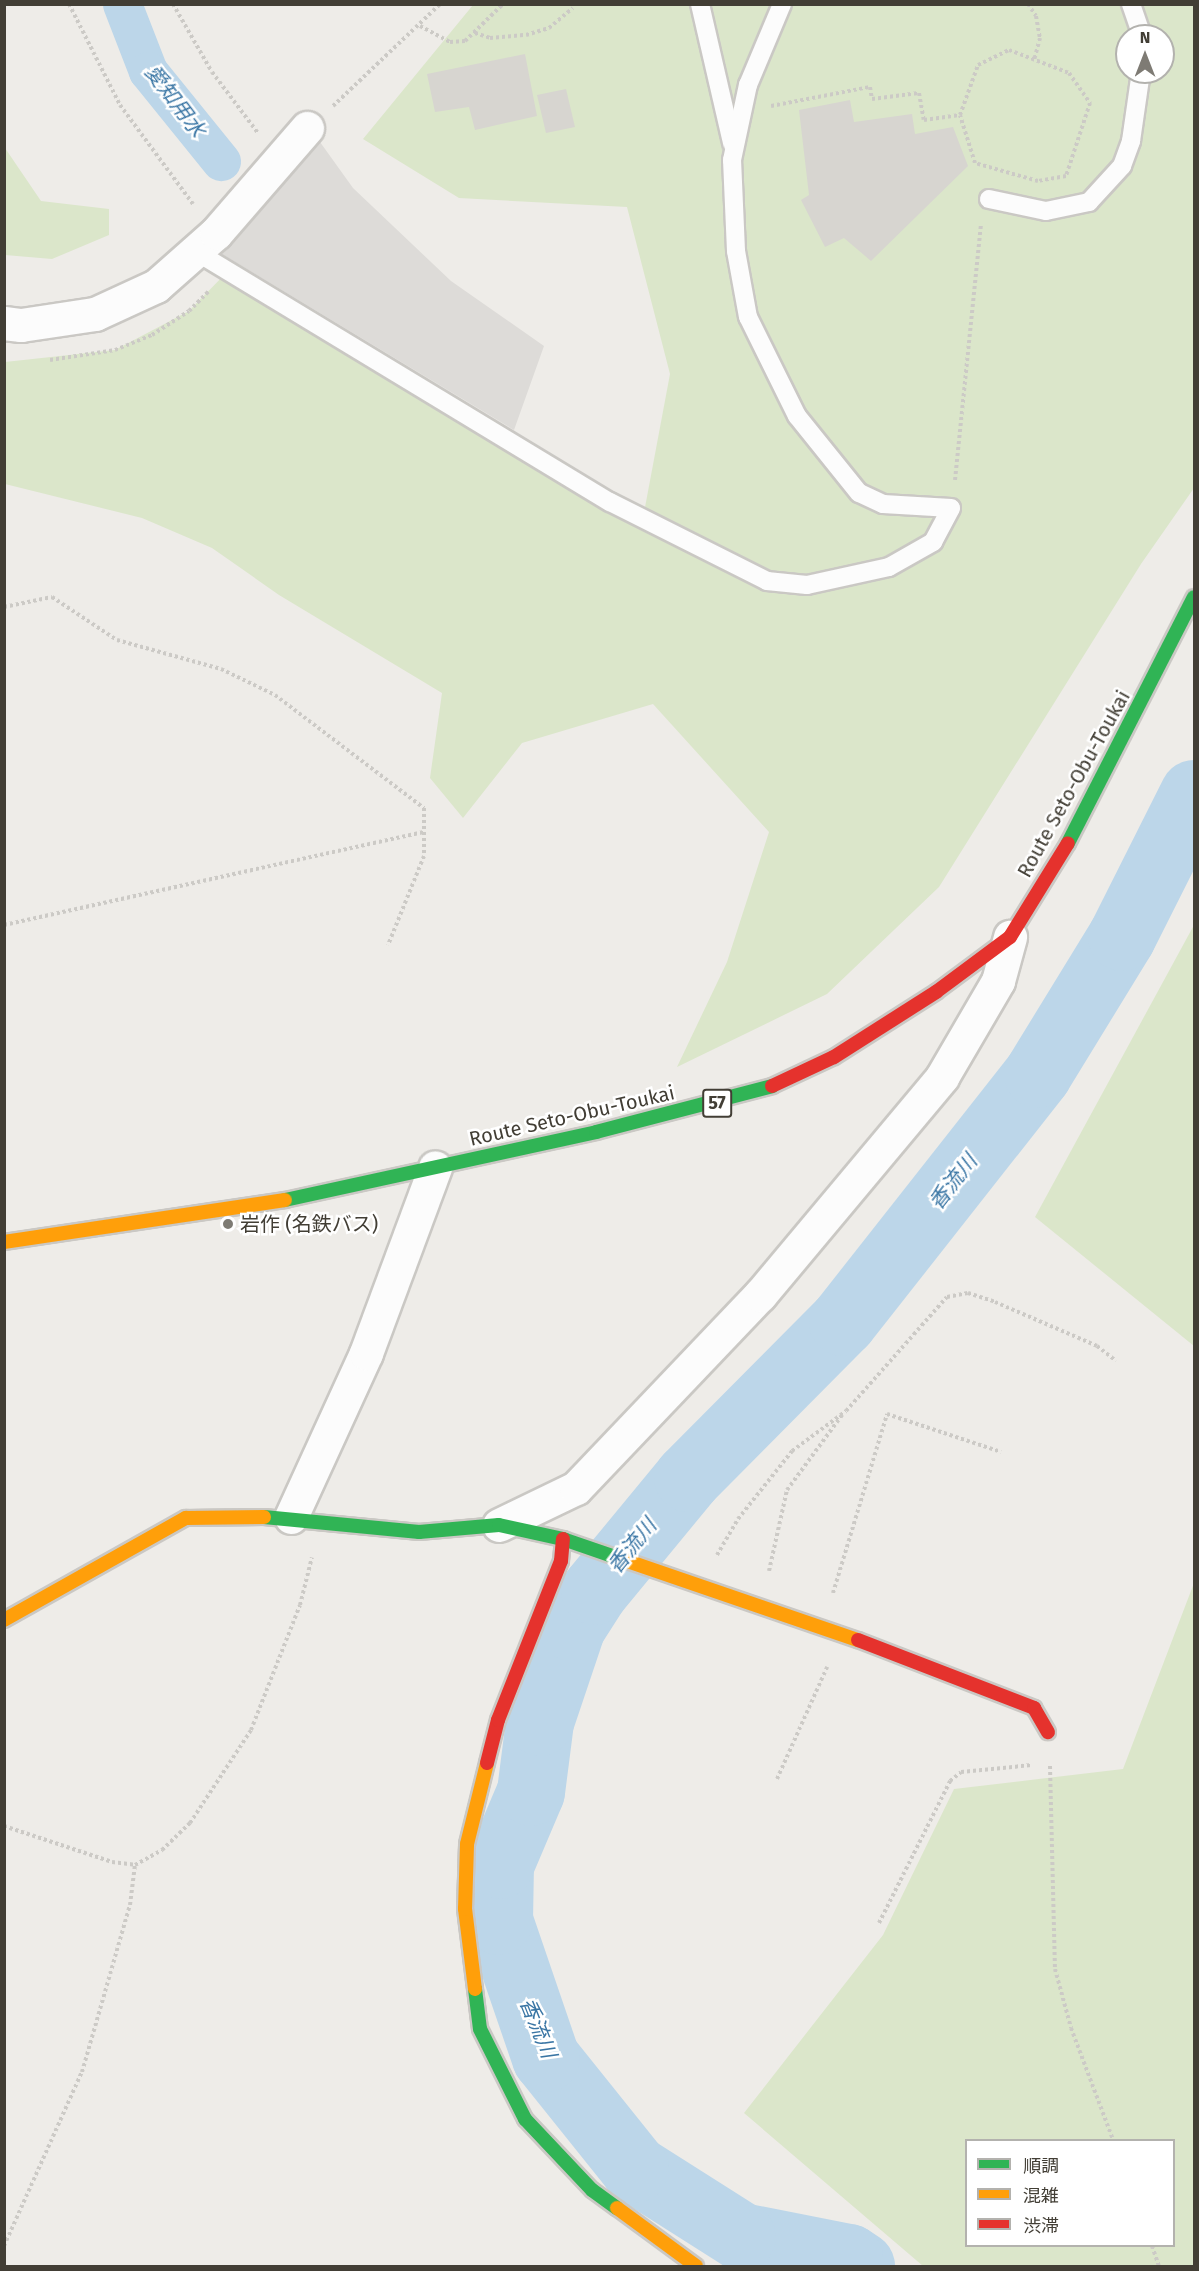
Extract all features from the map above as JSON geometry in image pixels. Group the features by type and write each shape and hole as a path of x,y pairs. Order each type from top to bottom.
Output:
{"street":[{"path":"4,323 21,325 96,314 156,286 205,242 284,158 308,128"},
{"name":"Route Seto-Obu-Toukai","path":"4,1242 276,1202 435,1167 755,1094 834,1057 936,992 1010,937 1078,827 1194,597"},
{"path":"499,1525 576,1488 760,1295 942,1077 998,981 1010,937"},
{"path":"306,1519 435,1167"},
{"path":"4,1620 186,1518 306,1519 419,1532 499,1525 569,1542 751,1606 938,1667 1034,1708 1048,1732"},
{"path":"569,1542 498,1720 467,1844 465,1909 480,2029 525,2119 592,2190 696,2266"}],"lane":[{"path":"700,4 734,146"},
{"path":"205,242 610,502 767,581 807,585 889,567 933,542 951,507 883,504 859,493 796,416 747,316 736,250 734,146 741,109 762,41 782,4"},
{"path":"1131,4 1138,24"},
{"path":"989,199 1046,211 1089,201 1122,166 1131,141 1140,84"}],"path":[{"path":"69,4 120,105 205,242"},
{"path":"173,4 212,72 257,132 284,158"},
{"path":"308,128 420,26 440,4"},
{"path":"420,26 450,42 465,41 503,4"},
{"path":"1028,4 1036,16 1040,38 1034,60"},
{"path":"475,33 490,38 526,35 549,28 573,8"},
{"path":"1009,50 1069,73 1090,103 1066,176 1038,181 975,163 960,116 978,65 1009,50"},
{"path":"741,109 870,87 872,99 919,93 924,120 960,116"},
{"path":"951,507 976,253 996,170"},
{"path":"4,607 52,597 117,640 221,669 275,695 424,808 424,856 388,945"},
{"path":"4,925 425,832"},
{"path":"751,1606 769,1571 787,1490 846,1411 947,1297 968,1293 1067,1331 1116,1361"},
{"path":"698,1586 719,1548 760,1487 792,1451 846,1411"},
{"path":"823,1628 887,1414 1001,1452"},
{"path":"4,1826 135,1865 162,1850 190,1823 251,1730 300,1605 306,1519"},
{"path":"777,1779 841,1634"},
{"path":"1048,1732 1055,1969 1071,2028 1113,2139"},
{"path":"879,1923 950,1780 961,1772 1050,1764"},
{"path":"4,2246 82,2072 127,1916 135,1865"},
{"path":"1152,2247 1160,2266"}],"green space":[{"path":"473,5 1194,5 1194,488 1141,564 939,887 827,994 677,1067 727,962 769,832 653,704 522,743 463,818 430,778 442,693 279,595 212,548 142,518 5,484 5,362 115,350 189,311 228,271 643,518 670,374 627,207 459,198 363,139"},
{"path":"5,148 41,201 109,209 109,235 52,259 5,255"},
{"path":"1194,925 1194,1346 1035,1217"},
{"path":"1194,1583 1194,2266 923,2266 744,2113 883,1935 954,1789 1123,1769"}],"shaded area":[{"path":"320,142 353,188 451,281 544,346 514,430 222,254"}],"building":[{"path":"525,54 537,116 475,130 469,107 435,112 427,74"},
{"path":"566,89 575,127 546,133 537,95"},
{"path":"850,100 854,122 912,114 915,134 953,127 968,166 871,261 844,238 825,247 801,200 809,195 799,110"}],"waterway":[{"name":"愛知用水","path":"122,4 148,71 221,161"},
{"name":"香流川","path":"861,2266 849,2258 742,2237 635,2169 546,2058 499,1921 500,1865 531,1792 540,1722 572,1627 595,1591 688,1478 843,1322 1038,1074 1122,937 1194,794"}],"traffic: fast":[{"path":"1068,843 1194,597"},
{"path":"285,1200 596,1132 772,1086"},
{"path":"264,1517 419,1532 499,1525 563,1539 627,1561"},
{"path":"475,1989 480,2029 525,2119 592,2190 617,2208"}],"traffic: slow":[{"path":"4,1242 285,1200"},
{"path":"4,1620 186,1518 264,1517"},
{"path":"627,1561 858,1640"},
{"path":"475,1989 465,1909 467,1844 487,1763"},
{"path":"617,2208 696,2266"}],"traffic: jam":[{"path":"772,1086 834,1057 936,992 1010,937 1068,843"},
{"path":"487,1763 498,1720 561,1561 563,1539"},
{"path":"858,1640 1034,1708 1048,1732"}],"place":[{"name":"岩作 (名鉄バス)","path":"228,1224"}]}
